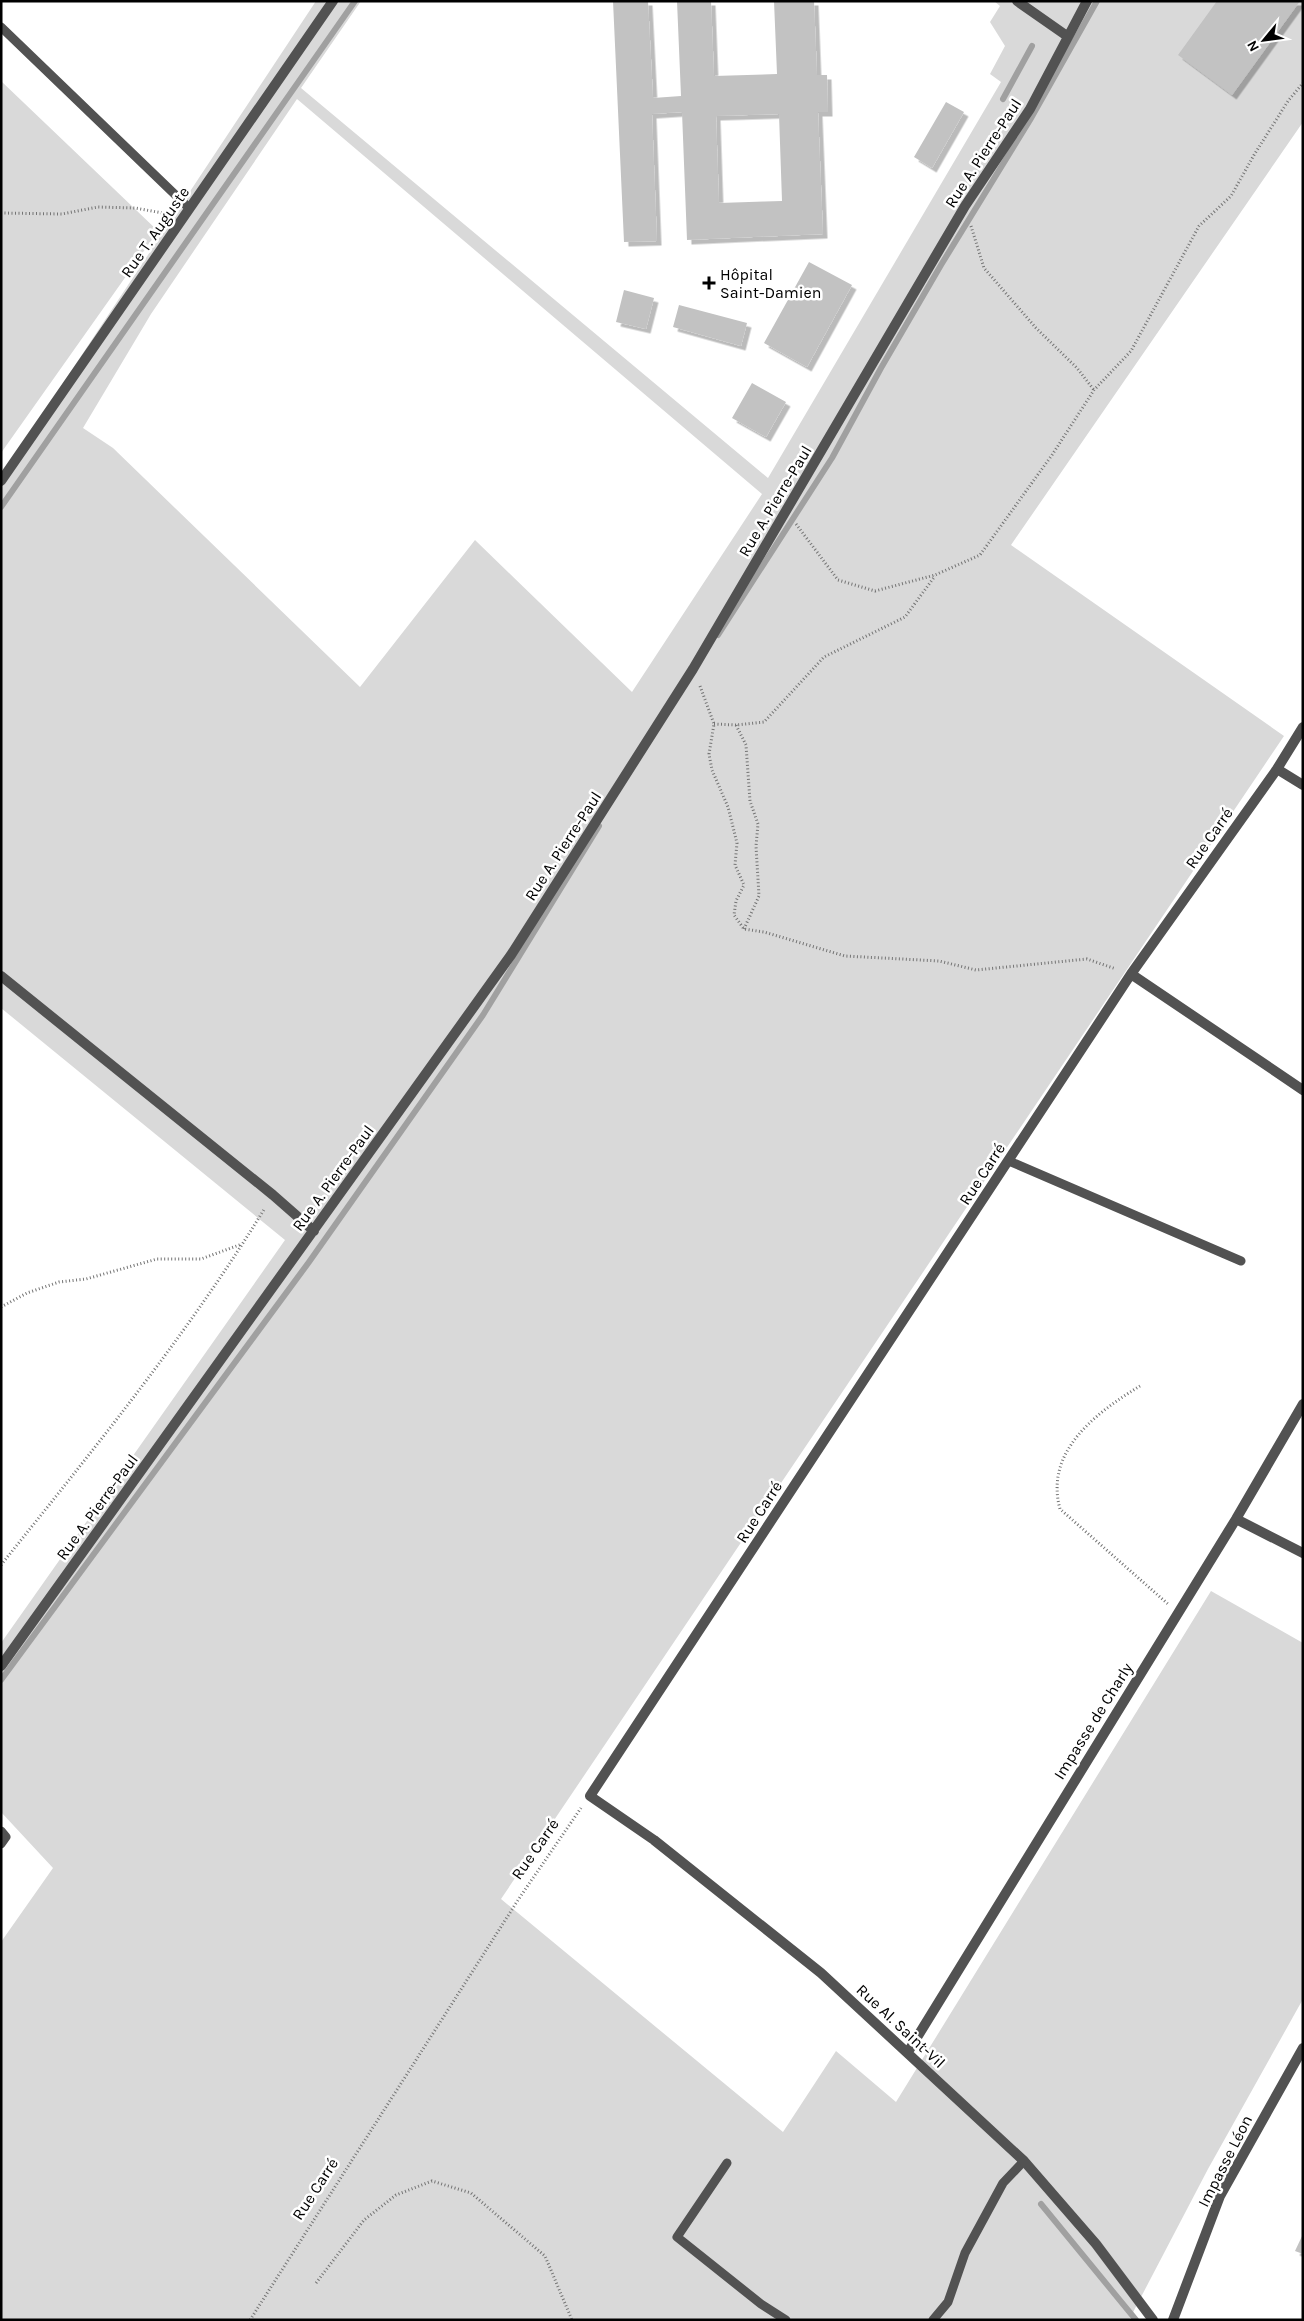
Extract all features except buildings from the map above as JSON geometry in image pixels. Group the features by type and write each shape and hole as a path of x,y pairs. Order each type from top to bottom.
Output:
{"street":[{"name":"Rue T. Auguste","path":"1,481 333,1"},
{"path":"1017,1 1067,36"},
{"name":"Rue A. Pierre-Paul","path":"1,1666 511,955 693,668 787,512 965,206 1030,109 1087,1"},
{"name":"Rue Carré","path":"590,1796 1131,974 1277,769 1303,727"},
{"path":"1277,769 1303,785"},
{"path":"1131,974 1303,1090"},
{"path":"1,976 273,1195 314,1231"},
{"name":"Impasse de Charly","path":"908,2052 1236,1518 1303,1404"},
{"path":"1236,1518 1303,1553"},
{"name":"Rue Al. Saint-Vil","path":"590,1796 654,1840 821,1973 908,2052 1024,2160 1096,2244 1153,2320"},
{"name":"Impasse Léon","path":"1173,2320 1220,2196 1303,2048"}],"lane":[{"path":"1,27 186,212"},
{"path":"1009,1161 1241,1261"},
{"path":"1,1831 6,1837 1,1844"},
{"path":"933,2320 948,2302 965,2253 1003,2183 1024,2160"},
{"path":"727,2163 677,2237 761,2304 786,2320"}],"path":[{"path":"787,512 838,580 876,591 935,575 980,555 1006,515 1052,455 1094,390 1130,351 1199,226 1231,196 1258,147 1288,101 1303,83"},
{"path":"965,206 984,268 1036,328 1077,368 1094,390"},
{"path":"1,214 62,214 98,207 186,212"},
{"path":"714,724 736,725 764,722 824,657 904,617 935,575"},
{"path":"693,668 714,724 709,754 712,770 728,807 737,843 735,865 744,884 736,901 734,916 744,929 764,932 845,956 939,961 976,970 1086,959 1131,974"},
{"path":"736,725 746,745 750,801 758,824 756,846 759,896 744,929"},
{"path":"1,1565 118,1420 243,1244 273,1195"},
{"path":"1,1307 27,1293 59,1282 86,1279 157,1259 200,1259 243,1244"},
{"path":"1140,1386 1106,1407 1087,1424 1072,1445 1059,1469 1055,1492 1060,1509 1177,1613"},
{"name":"Rue Carré","path":"250,2320 520,1897 590,1796"},
{"path":"316,2283 364,2220 396,2195 432,2181 471,2193 545,2256 572,2320"}],"shaded area":[{"path":"316,1 361,1 301,88 768,478 1001,82 990,74 1005,46 990,22 1000,6 994,1 1303,1 1303,122 1011,545 1284,736 501,1899 783,2132 836,2051 896,2102 1211,1591 1303,1643 1303,1999 1208,2169 1129,2320 1,2320 1,1942 53,1868 1,1812 1,1643 285,1240 1,1008 1,477","holes":["297,99 762,494 632,692 475,540 360,687 113,448 83,428 151,314"]},
{"path":"1,81 158,231 1,453"}],"waterway":[{"path":"1,507 355,1"},
{"path":"718,635 832,458 881,368 941,265 1030,120 1097,1"},
{"path":"1003,99 1032,46"},
{"path":"1,1680 309,1262 483,1015 599,826"},
{"path":"1041,2204 1136,2320"}],"place":[{"name":"Hôpital Saint-Damien","path":"709,283"}]}
